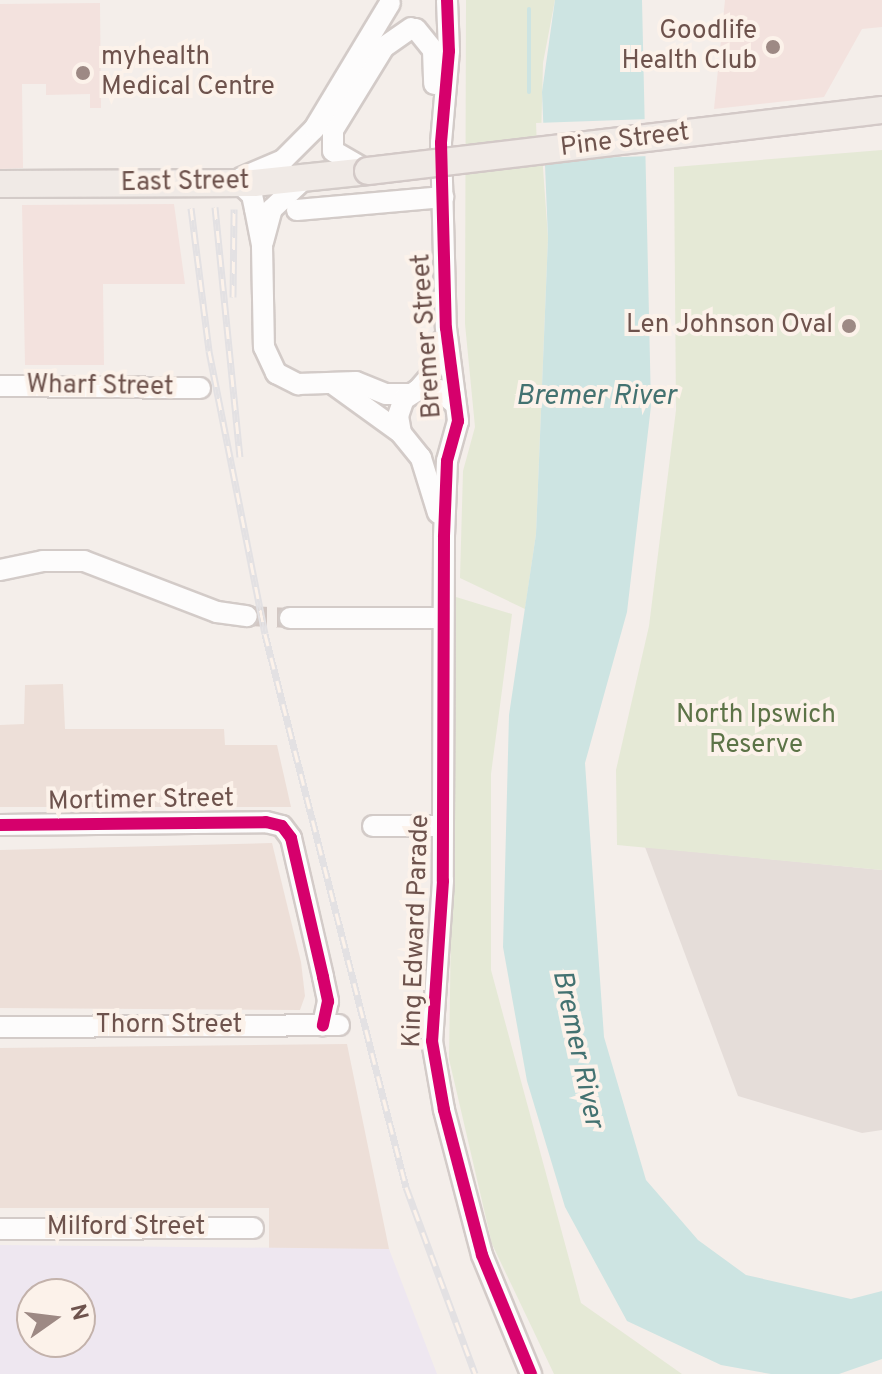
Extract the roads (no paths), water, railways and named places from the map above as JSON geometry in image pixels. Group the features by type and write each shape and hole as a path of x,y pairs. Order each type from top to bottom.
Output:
{"main road":[{"name":"Pine Street","path":"368,171 882,110"},
{"name":"East Street","path":"0,184 235,183 368,171"}],"street":[{"path":"368,171 333,151 333,130 384,47 414,28 437,21 447,0"},
{"name":"Bremer Street","path":"442,618 444,537 452,439 458,421 446,328 441,143 449,51 447,0"},
{"path":"389,1 314,129 283,160 235,183 252,195 262,246 264,347 270,364 292,382 356,382 386,394 415,392"},
{"name":"Bremer Street","path":"389,1 398,21 414,28 434,54 433,110 441,143"},
{"path":"262,246 272,209 304,179"},
{"path":"297,210 443,197"},
{"name":"Bremer Street","path":"444,537 431,484 406,439 398,416 431,375 446,328"},
{"path":"333,384 406,439"},
{"name":"Wharf Street","path":"0,386 200,388"},
{"name":"Bremer Street","path":"415,392 439,390 454,403"},
{"name":"Bremer Street","path":"406,439 429,450 452,439"},
{"path":"0,570 43,561 84,561 217,612 247,616"},
{"path":"290,618 442,618"},
{"name":"King Edward Parade","path":"442,618 443,826 432,1041 437,1075 482,1255 531,1374"},
{"name":"Mortimer Street","path":"0,825 266,822 282,826 291,838 331,1025"},
{"path":"373,826 443,826"},
{"name":"Thorn Street","path":"0,1027 331,1025"},
{"name":"Milford Street","path":"0,1229 253,1228"}],"water":[{"name":"Bremer River","path":"555,0 642,0 651,406 627,612 585,763 604,1037 646,1180 698,1240 746,1275 851,1299 882,1291 882,1359 839,1374 771,1374 721,1365 627,1321 565,1207 527,1081 503,947 509,715 536,534 548,238 542,92"}],"waterway":[{"path":"529,9 529,92"}],"tunnel":[{"path":"247,616 290,618"}],"railway":[{"path":"215,207 240,457"},
{"path":"191,208 209,351 265,634 406,1187 475,1374"},
{"path":"233,297 234,209"}],"place":[{"name":"Goodlife Health Club","path":"773,47"},
{"name":"myhealth Medical Centre","path":"83,73"},
{"name":"Len Johnson Oval","path":"849,326"}],"park label":[{"name":"North Ipswich Reserve","path":"756,731"}]}
